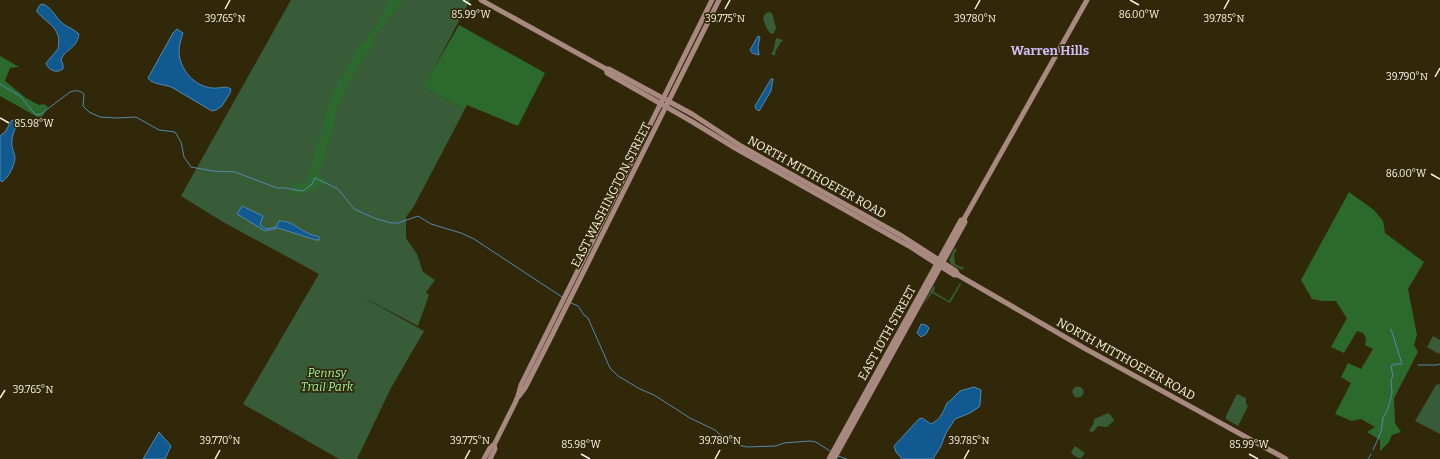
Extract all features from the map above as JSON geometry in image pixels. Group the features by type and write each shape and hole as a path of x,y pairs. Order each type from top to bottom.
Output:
{"main road":[{"path":"481,0 665,101"},
{"name":"EAST WASHINGTON STREET","path":"484,459 491,446 494,445 518,396 528,384 563,306 665,101 712,0"},
{"name":"EAST WASHINGTON STREET","path":"665,101 719,0"},
{"name":"EAST 10TH STREET","path":"831,458 940,263 961,220 964,219 1087,0"},
{"path":"606,69 607,73 630,86 665,101"},
{"name":"NORTH MITTHOEFER ROAD","path":"665,101 735,148 940,263"},
{"name":"NORTH MITTHOEFER ROAD","path":"665,101 696,117 741,146 913,243 940,263 954,276 958,276 1084,348 1286,459"},
{"path":"898,240 902,239 910,244 913,243"},
{"name":"EAST WASHINGTON STREET","path":"490,459 495,449 494,445"}],"green space":[{"name":"Pennsy Trail Park","path":"291,0 470,0 424,87 465,109 414,206 406,217 406,238 417,254 423,272 435,280 426,292 429,295 418,326 359,295 424,331 391,388 357,459 339,459 243,404 319,274 223,222 181,196"},
{"path":"389,0 392,3 393,0 402,0 381,30 377,32 372,46 355,70 337,107 333,129 318,175 326,181 319,187 310,191 292,193 294,183 308,183 307,177 313,163 326,110 337,82 343,75 360,44 365,42 373,28 376,28 377,24 380,22"},
{"path":"768,12 772,13 776,28 774,33 771,34 763,19 765,14"},
{"path":"459,25 545,73 518,126 467,105 465,109 423,87"},
{"path":"776,38 783,40 774,56 771,53 773,52"},
{"path":"0,56 19,67 10,68 5,81 26,98 39,105 44,104 48,107 41,119 0,96"},
{"path":"1349,192 1374,210 1383,221 1385,233 1424,262 1408,289 1417,335 1414,345 1418,352 1394,398 1395,423 1401,432 1392,435 1389,442 1380,451 1380,440 1367,432 1375,427 1361,419 1352,421 1335,414 1351,383 1341,377 1348,363 1361,369 1373,349 1365,345 1366,338 1363,333 1357,331 1344,353 1331,347 1347,318 1336,301 1312,299 1301,280"},
{"path":"955,248 957,250 954,254 955,264 961,267 964,266 962,270 951,264 949,260"},
{"path":"960,283 961,284 950,303 932,293 923,305 933,287 935,286 934,292 949,301"},
{"path":"1433,336 1440,340 1439,354 1427,347"},
{"path":"1440,384 1440,434 1415,421 1436,385"},
{"path":"1078,386 1082,388 1084,392 1082,396 1078,398 1074,396 1072,392 1074,388"},
{"path":"1237,394 1246,398 1246,404 1248,406 1238,426 1226,419 1226,416"},
{"path":"1108,413 1114,420 1107,427 1098,426 1093,432 1089,431 1093,425 1094,419"},
{"path":"1075,446 1085,453 1081,458 1078,458 1071,452"}],"water":[{"path":"43,4 51,10 63,24 79,34 76,43 63,56 61,60 63,69 59,71 51,70 46,63 58,49 59,42 54,28 37,12 40,5"},
{"path":"177,29 183,33 179,52 182,65 189,76 205,87 226,87 231,89 222,106 216,110 212,111 173,88 153,82 148,78 173,33"},
{"path":"758,36 760,37 758,47 759,55 752,53 750,50"},
{"path":"771,79 773,79 771,91 759,111 755,106"},
{"path":"12,120 18,123 12,139 15,160 9,174 2,182 0,180 0,136 5,132"},
{"path":"242,206 263,216 260,225 266,229 276,227 279,221 283,221 311,235 318,236 319,240 278,228 265,231 237,214"},
{"path":"921,324 926,325 929,328 926,334 921,337 917,333"},
{"path":"974,387 981,390 979,407 970,413 955,419 933,459 902,459 896,452 894,446 919,419 922,418 931,424 937,420 947,403 960,391"},
{"path":"159,432 171,446 165,459 143,459"}],"waterway":[{"path":"0,84 20,96 36,115 41,114 70,92 77,91 84,94 83,106 89,112 100,117 136,117 159,130 175,132 181,142 184,157 191,167 213,171 235,172 277,188 303,191 312,184 315,178 338,189 354,209 374,218 391,223 398,223 418,216 431,224 461,233 474,239 562,297"},
{"path":"571,303 578,306 588,318 610,368 618,376 640,389 654,395 690,418 715,430 738,445 747,447 776,446 784,443 810,441 816,442 830,451"},
{"path":"1373,450 1381,432 1383,418 1388,409 1392,393 1391,380 1393,376 1391,366 1395,364 1402,364 1391,329"},
{"path":"1418,365 1440,364"},
{"path":"1368,459 1371,454"},
{"path":"838,456 847,459"}],"district":[{"name":"Warren Hills","path":"1050,50"}]}
